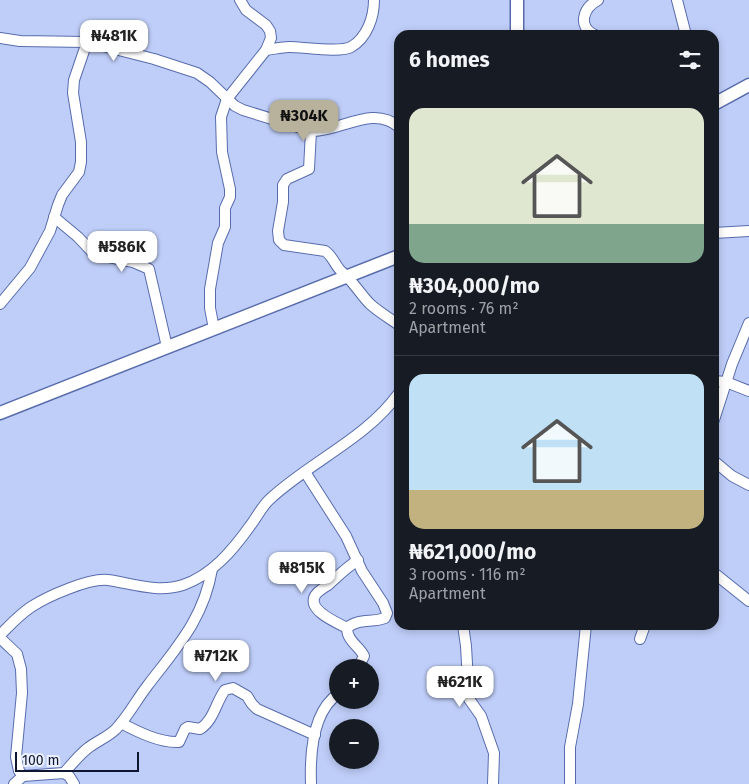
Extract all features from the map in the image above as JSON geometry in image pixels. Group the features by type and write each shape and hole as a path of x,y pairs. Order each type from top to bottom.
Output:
{"street":[{"path":"214,329 210,308 210,289 217,248 226,222 226,208 230,197 230,182 222,152 221,117 227,99 266,50 271,38 270,31 259,19 246,10 240,0"},
{"path":"266,50 288,47 340,50 350,48 366,31 372,19 374,0"},
{"path":"517,0 517,30"},
{"path":"588,30 583,18 586,9 590,4 598,0"},
{"path":"677,0 685,30"},
{"path":"0,38 20,41 87,42 154,59 197,73 243,110 311,132 320,132 371,118 386,119 394,124"},
{"path":"0,304 30,268 50,231 62,194 79,172 81,142 73,93 74,80 87,42"},
{"path":"719,101 749,85"},
{"path":"311,132 309,169 287,178 283,184 283,202 278,231 279,240 284,245 291,247 325,251 331,254 341,272 347,275 370,304 394,321"},
{"path":"54,217 78,237 94,254 132,262 149,269 167,347"},
{"path":"719,233 749,231"},
{"path":"0,413 394,258"},
{"path":"719,404 732,364 749,322"},
{"path":"719,381 726,382 749,391"},
{"path":"23,776 19,771 16,757 22,693 21,669 17,654 0,637 31,607 87,582 108,580 146,588 165,589 185,584 206,574 242,538 270,499 374,421 394,400"},
{"path":"719,465 732,476 749,485"},
{"path":"305,472 346,536 368,582 383,604 387,616 379,621 359,622 347,628"},
{"path":"347,628 330,620 318,610 314,606 313,599 316,594 341,572 358,560"},
{"path":"64,773 89,747 121,724 190,629 204,602 212,569"},
{"path":"719,577 749,601"},
{"path":"347,628 350,638 364,656 362,659"},
{"path":"464,630 470,699 481,716 494,753 493,784"},
{"path":"570,784 570,747 578,704 585,630"},
{"path":"640,639 643,630"},
{"path":"121,724 142,734 169,742 180,742 185,729 188,727 200,729 206,724 225,690 234,688 247,696 257,709 315,735"},
{"path":"311,784 311,764 315,735 329,700"},
{"path":"14,784 23,776 64,773 69,776 74,784"}]}
